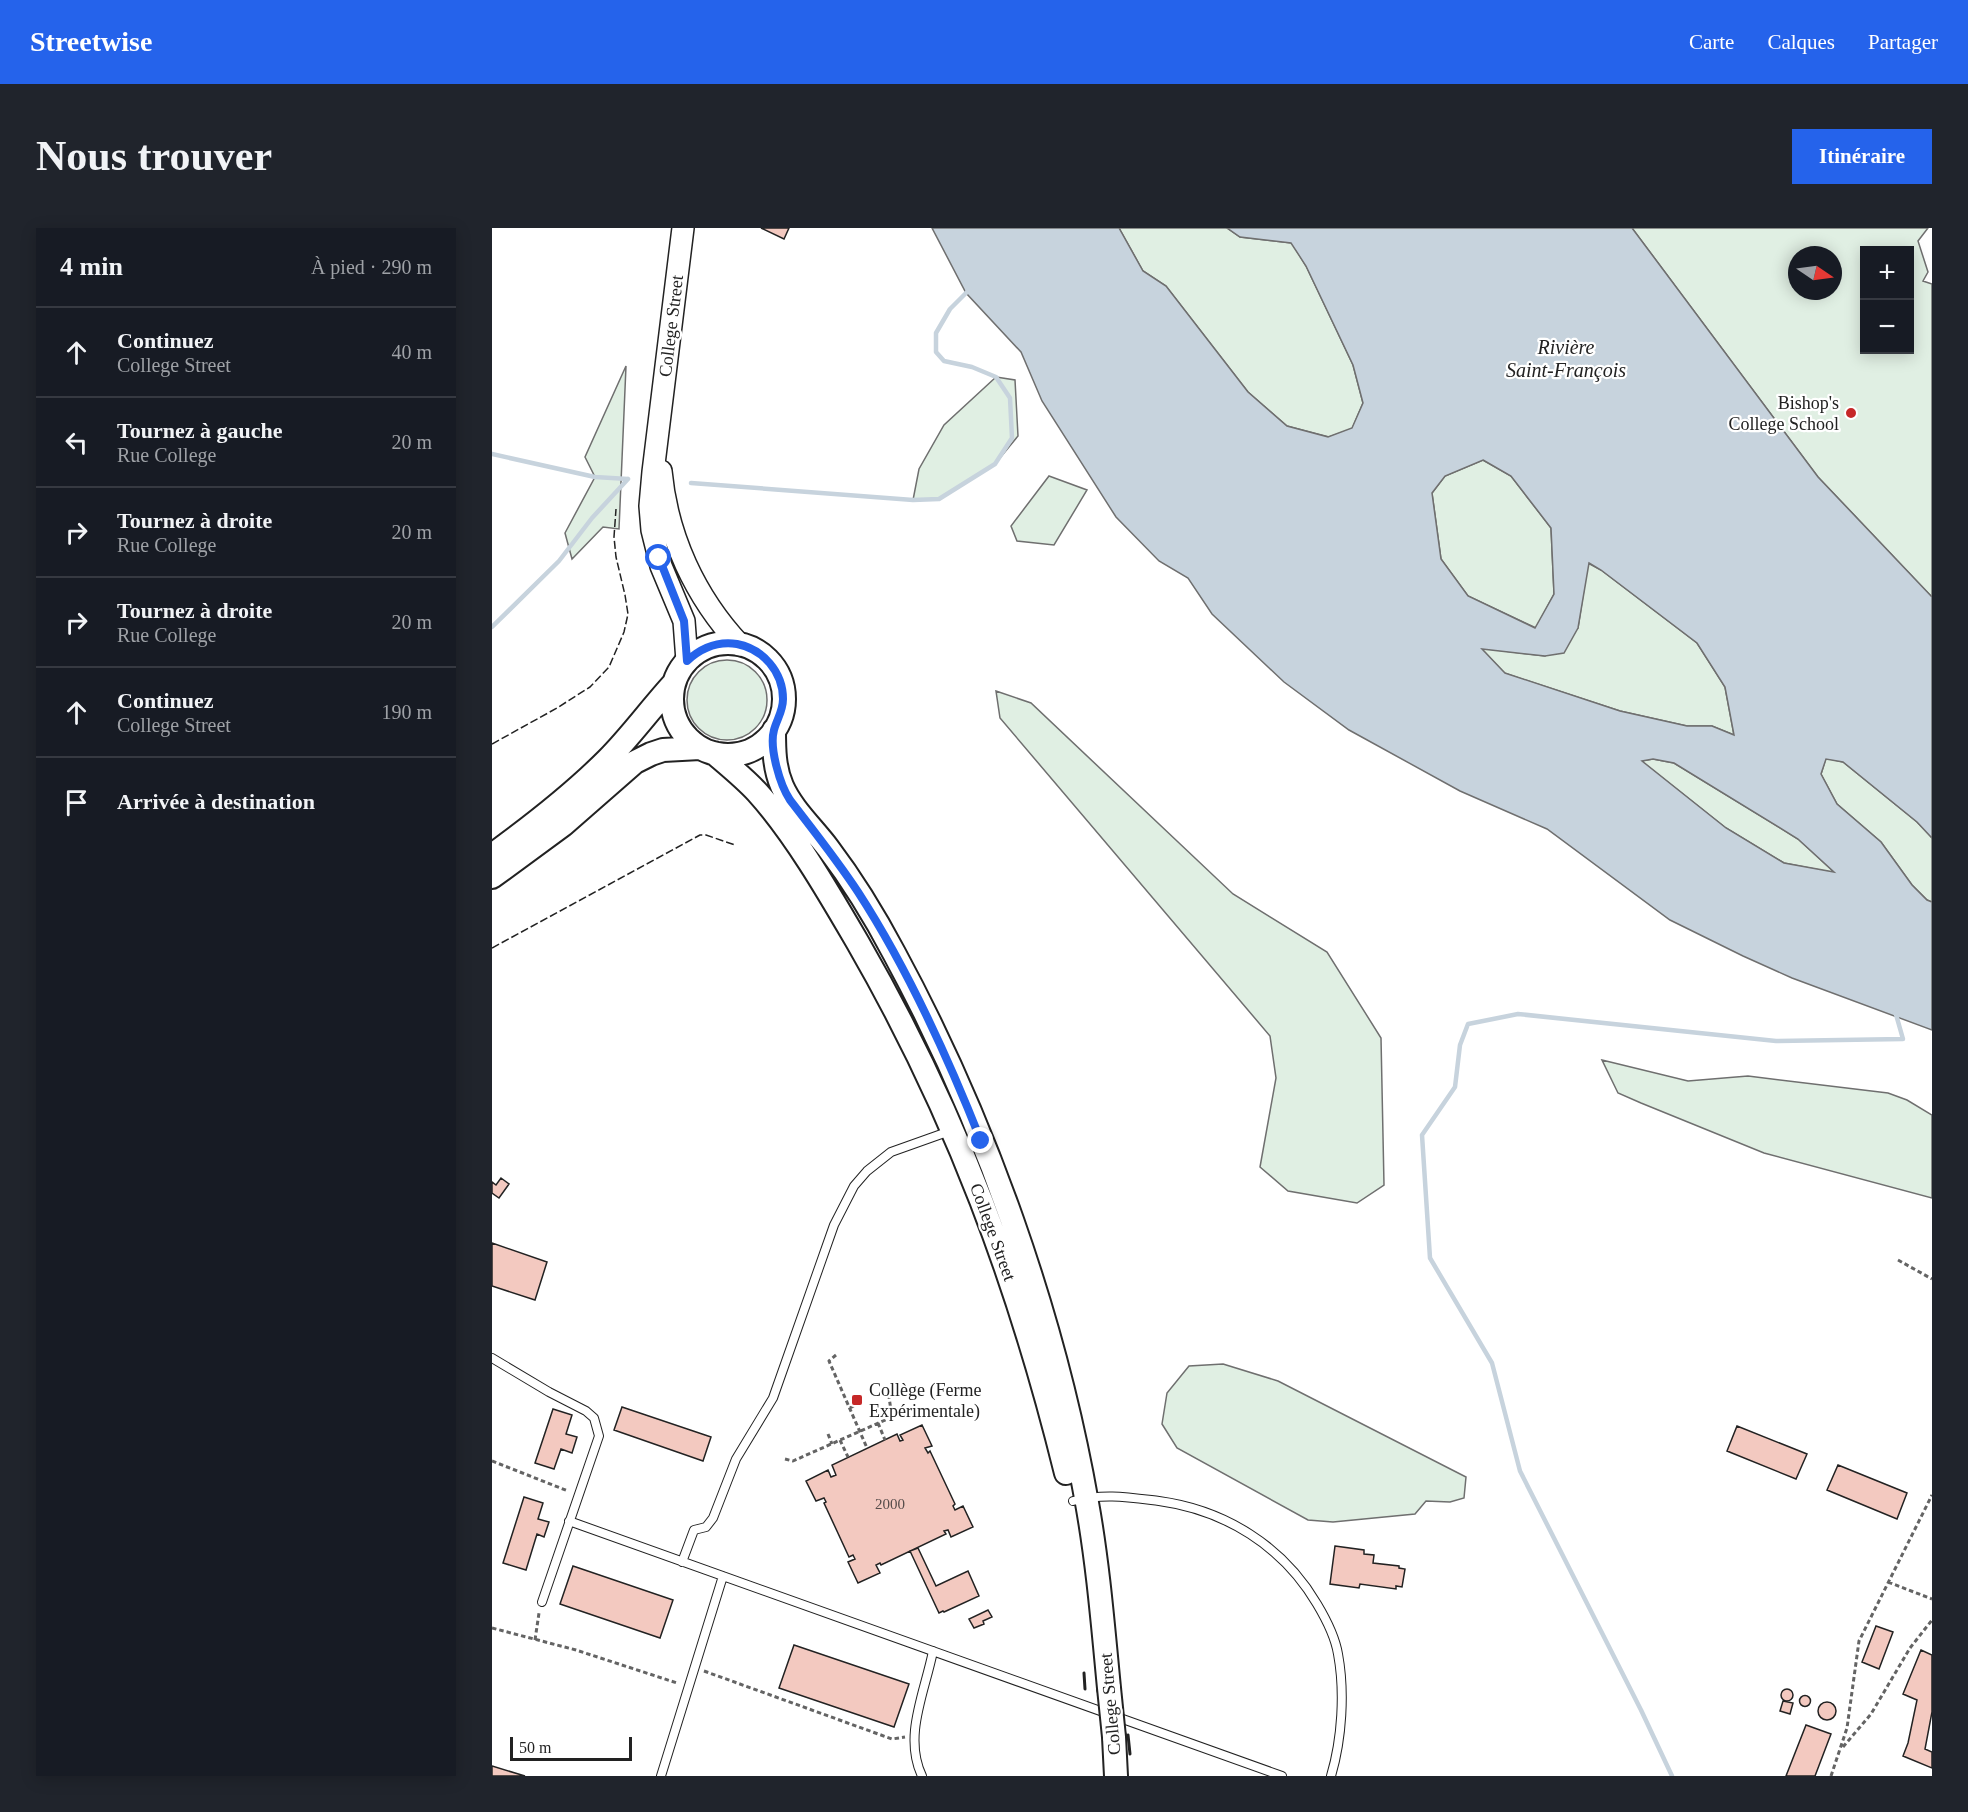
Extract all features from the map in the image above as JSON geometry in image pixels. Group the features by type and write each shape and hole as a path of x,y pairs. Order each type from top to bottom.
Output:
{"main road":[{"name":"College Street","path":"683,228 651,485 652,526 662,566 684,621 687,661"},
{"name":"College Street","path":"659,424 662,480 670,521 682,557 710,610 740,645"},
{"path":"492,877 563,825 635,762 651,754 663,750 707,750 726,755 745,752 761,743 774,730 780,718 783,700 778,675 762,656 740,645 727,643 714,645 696,653 679,671 674,683 672,702 676,721 686,737 707,750"},
{"path":"492,855 590,776 674,683"},
{"name":"College Street","path":"774,730 775,760 782,786 790,800 843,869 884,935 930,1024 973,1122 1012,1222 1046,1329 1071,1426 1080,1500 1103,1632 1116,1776"},
{"name":"College Street","path":"707,750 750,784 789,834 837,907 902,1024 953,1130 993,1228 1080,1500"}],"lane":[{"path":"682,1562 694,1530 706,1527 713,1518 736,1459 772,1398 834,1225 854,1186 867,1171 891,1152 953,1130"},
{"path":"492,1358 586,1411 594,1418 599,1436 542,1602"},
{"path":"1080,1500 1114,1496 1173,1503 1227,1520 1257,1537 1283,1560 1313,1597 1328,1622 1338,1653 1341,1696 1331,1776"},
{"path":"568,1521 1282,1776"},
{"path":"661,1776 723,1576"},
{"path":"922,1776 916,1759 914,1736 933,1651"}],"path":[{"path":"1898,1260 1932,1279"},
{"path":"836,1355 829,1361 867,1448"},
{"path":"785,1459 793,1461 892,1417 889,1397"},
{"path":"850,1408 857,1404 857,1400"},
{"path":"878,1424 885,1440"},
{"path":"828,1434 832,1444"},
{"path":"840,1440 848,1457"},
{"path":"492,1461 578,1495"},
{"path":"1831,1776 1847,1728 1859,1641 1932,1495"},
{"path":"1888,1581 1932,1599"},
{"path":"535,1640 542,1602"},
{"path":"1842,1748 1871,1714 1910,1648 1932,1620"},
{"path":"492,1628 576,1650 689,1686"},
{"path":"694,1668 892,1738 914,1736"}],"green space":[{"path":"1119,228 1227,228 1240,237 1292,243 1306,266 1353,365 1363,403 1352,429 1329,437 1287,426 1248,392 1166,286 1143,271"},
{"name":"Bishop's College School","path":"1632,228 1928,228 1918,241 1928,272 1923,281 1932,284 1932,597 1818,477"},
{"path":"626,366 619,529 603,527 572,559 565,533 595,477 585,457"},
{"path":"996,377 1015,380 1018,436 995,464 939,499 913,500 919,469 944,425"},
{"path":"1483,460 1511,476 1551,528 1554,594 1536,628 1468,596 1441,559 1432,493 1445,476"},
{"path":"1049,476 1087,490 1054,545 1017,541 1011,526"},
{"path":"1588,563 1601,570 1697,643 1725,687 1734,735 1712,726 1687,726 1620,711 1504,673 1481,648 1545,656 1578,628"},
{"path":"727,660 742,663 755,672 764,685 767,700 764,715 755,728 742,737 727,740 712,737 699,728 690,715 687,700 690,685 699,672 712,663"},
{"path":"996,691 1031,703 1233,894 1327,952 1381,1038 1384,1185 1357,1203 1288,1191 1260,1167 1276,1078 1270,1036 1000,718"},
{"path":"1826,758 1843,762 1917,822 1932,838 1932,902 1912,885 1881,842 1837,804 1821,774"},
{"path":"1653,759 1674,763 1798,839 1835,873 1784,863 1726,828 1641,761"},
{"path":"1602,1060 1688,1081 1748,1076 1888,1093 1907,1100 1932,1115 1932,1198 1764,1153 1641,1103 1618,1093"},
{"path":"1223,1364 1278,1381 1466,1477 1464,1498 1450,1502 1426,1501 1415,1514 1333,1522 1308,1520 1177,1448 1162,1424 1167,1393 1189,1366"}],"water":[{"name":"Rivière Saint-François","path":"932,228 1119,228 1143,271 1166,286 1248,392 1287,426 1328,437 1352,428 1363,403 1353,365 1306,266 1291,243 1240,237 1227,228 1632,228 1818,477 1932,597 1932,838 1917,822 1843,762 1826,759 1821,774 1837,804 1881,842 1912,885 1932,902 1932,1030 1792,978 1670,920 1547,829 1460,791 1349,730 1284,682 1212,614 1188,578 1159,561 1116,517 1042,401 1021,352 966,293","holes":["1483,460 1511,476 1551,528 1554,594 1535,628 1468,596 1441,559 1432,493 1445,476","1589,563 1697,643 1725,687 1734,735 1712,726 1687,726 1620,711 1505,673 1482,649 1545,656 1564,653 1578,628","1653,759 1674,763 1798,839 1834,872 1784,863 1726,828 1642,761"]}],"building":[{"path":"761,228 789,228 784,239"},
{"path":"501,1178 509,1184 499,1198 492,1193 492,1182 496,1185"},
{"path":"492,1243 547,1262 535,1300 492,1286"},
{"path":"622,1407 711,1437 703,1461 614,1430"},
{"path":"553,1409 572,1415 566,1434 577,1437 572,1453 561,1449 554,1469 535,1463"},
{"path":"922,1425 932,1446 925,1448 928,1453 930,1451 955,1504 953,1506 955,1510 963,1506 973,1527 951,1537 948,1530 944,1531 946,1534 881,1565 880,1563 876,1565 880,1573 858,1583 848,1562 855,1559 853,1555 849,1557 824,1503 826,1502 824,1498 816,1501 806,1481 828,1470 831,1477 836,1475 832,1465 897,1434 900,1441 903,1440 900,1435"},
{"path":"1737,1426 1807,1454 1796,1479 1727,1451"},
{"path":"1838,1465 1907,1493 1897,1519 1827,1490"},
{"path":"524,1497 543,1503 538,1519 549,1522 544,1537 537,1534 526,1570 503,1563"},
{"path":"1335,1546 1364,1550 1364,1554 1374,1555 1373,1563 1399,1566 1405,1569 1402,1587 1396,1586 1396,1589 1360,1584 1359,1588 1330,1584"},
{"path":"918,1548 936,1586 968,1571 979,1596 939,1613 910,1551"},
{"path":"573,1566 673,1600 660,1638 560,1604"},
{"path":"988,1610 992,1617 983,1621 984,1624 974,1628 969,1619"},
{"path":"1876,1626 1893,1632 1879,1669 1862,1662"},
{"path":"794,1645 909,1684 894,1727 779,1688"},
{"path":"1921,1650 1932,1655 1932,1712 1925,1749 1932,1752 1932,1768 1903,1756 1917,1700 1903,1694"},
{"path":"1787,1689 1793,1695 1787,1701 1781,1695"},
{"path":"1805,1696 1809,1697 1809,1705 1805,1706 1801,1705 1800,1701 1801,1697"},
{"path":"1783,1701 1793,1703 1790,1714 1780,1711"},
{"path":"1827,1702 1833,1705 1836,1711 1833,1717 1827,1720 1821,1717 1818,1711 1821,1705"},
{"path":"1806,1725 1831,1734 1815,1776 1786,1776"},
{"path":"492,1766 525,1776 492,1776"}],"waterway":[{"path":"691,483 913,500 939,499 995,464 1012,438 1010,398 996,377 972,367 944,361 936,352 936,333 950,309 970,289"},
{"path":"492,454 595,477 628,479"},
{"path":"492,627 559,561 592,518 628,479"},
{"path":"1672,1776 1520,1471 1492,1363 1430,1258 1422,1135 1455,1087 1460,1045 1468,1024 1518,1014 1776,1041 1903,1039 1895,1011"}],"fence":[{"path":"492,744 590,687 609,667 624,632 628,614 616,557 614,537 616,509"},
{"path":"492,948 700,835 735,845"}],"wall":[{"path":"1084,1673 1085,1689"},
{"path":"1128,1735 1130,1754"}],"place":[{"name":"Bishop's College School","path":"1851,413"},
{"name":"Collège (Ferme Expérimentale)","path":"857,1400"}],"route":[{"path":"659,558 684,621 687,661 708,647 733,644 746,646 757,652 771,664 778,675 783,700 782,712 774,730 774,754 782,786 790,800 851,880 876,920 910,983 965,1101 981,1141"}]}
